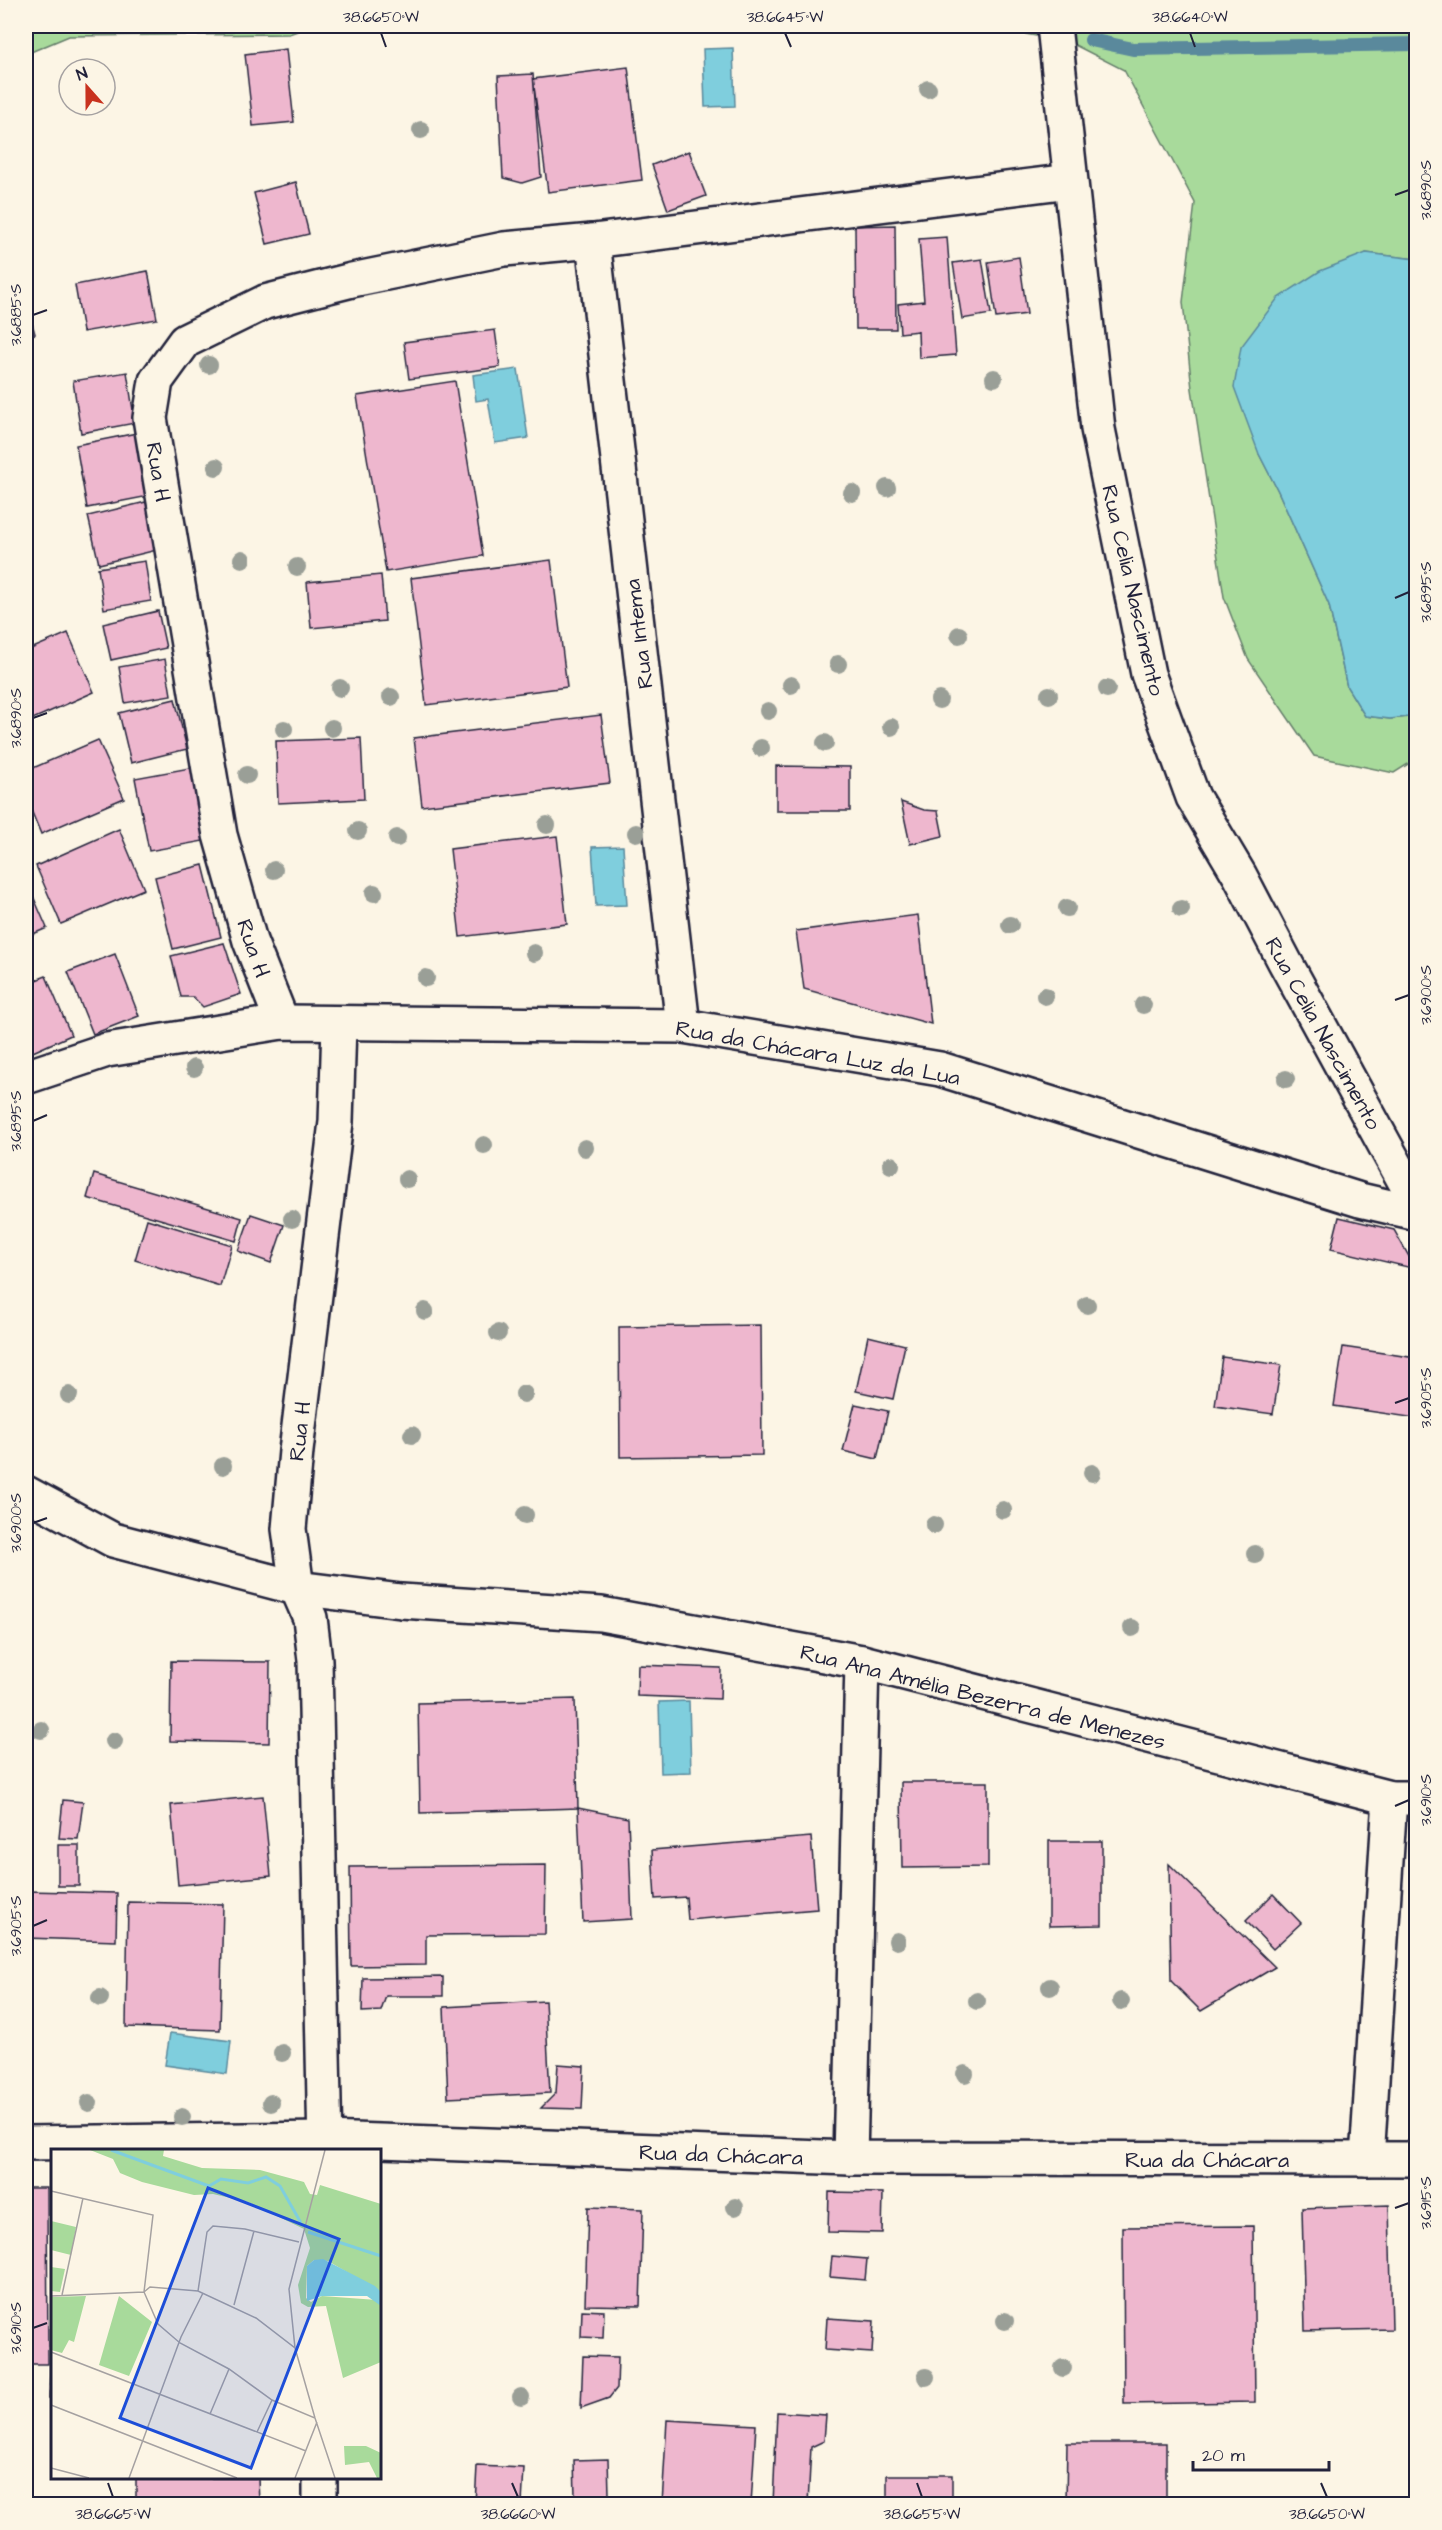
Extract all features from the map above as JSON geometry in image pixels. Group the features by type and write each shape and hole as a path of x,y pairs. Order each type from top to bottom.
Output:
{"street":[{"name":"Rua Celia Nascimento","path":"1054,26 1098,429 1148,674 1193,797 1240,876 1416,1202"},
{"name":"Rua H","path":"282,1022 250,941 220,835 150,418 156,381 185,341 265,302 352,280 504,249 593,241 1070,182"},
{"name":"Rua Intema","path":"593,241 683,1026"},
{"name":"Rua da Chácara Luz da Lua","path":"26,1077 107,1050 282,1022 683,1026 940,1069 1360,1200 1416,1213"},
{"name":"Rua H","path":"325,2145 315,1660 310,1618 297,1588 289,1529 296,1450 336,1122 339,1024"},
{"name":"Rua Ana Amélia Bezerra de Menezes","path":"26,1493 113,1540 297,1588 401,1601 601,1614 862,1662 1403,1798"},
{"path":"850,2158 862,1662"},
{"path":"1367,2159 1403,1798"},
{"name":"Rua da Chácara","path":"26,2143 325,2145 850,2158 1416,2159"},
{"path":"320,2479 320,2505"}],"green space":[{"path":"26,26 312,26 289,34 69,36 26,54"},
{"path":"981,26 1416,26 1416,259 1366,253 1259,454 1329,605 1347,687 1365,716 1390,719 1408,717 1416,698 1416,759 1394,773 1314,756 1248,659 1224,597 1192,389 1183,302 1195,203 1124,70 1069,42"}],"water":[{"path":"733,48 735,106 705,107 703,49"},
{"path":"1366,253 1416,259 1416,698 1408,717 1390,719 1365,716 1347,687 1329,605 1259,454 1234,387 1241,347 1278,298 1320,271"},
{"path":"518,369 528,438 495,443 488,399 476,401 473,375"},
{"path":"623,846 627,905 596,906 592,847"},
{"path":"689,1701 691,1772 661,1773 659,1702"},
{"path":"170,2033 231,2041 227,2074 165,2065"}],"building":[{"path":"286,49 294,122 253,126 245,54"},
{"path":"628,67 642,180 548,192 533,79"},
{"path":"533,74 541,177 522,183 503,178 498,76"},
{"path":"689,151 706,196 668,210 652,165"},
{"path":"296,182 309,234 267,244 254,193"},
{"path":"895,225 896,329 856,329 855,226"},
{"path":"947,237 956,355 919,358 918,331 900,333 898,304 924,301 919,239"},
{"path":"1019,257 1027,314 996,318 988,262"},
{"path":"982,259 991,314 962,319 953,263"},
{"path":"148,271 157,319 83,332 75,285"},
{"path":"26,301 35,334 26,337"},
{"path":"495,330 500,367 409,379 404,342"},
{"path":"127,372 135,423 81,433 73,381"},
{"path":"455,381 483,556 386,572 357,396"},
{"path":"137,433 149,496 87,508 76,445"},
{"path":"150,501 161,549 99,564 88,516"},
{"path":"551,560 567,687 426,705 411,578"},
{"path":"145,561 151,601 104,609 98,568"},
{"path":"381,575 385,621 311,628 307,582"},
{"path":"158,611 166,648 111,660 103,624"},
{"path":"68,633 94,692 26,722 26,651"},
{"path":"165,659 171,695 125,703 119,667"},
{"path":"175,699 187,749 131,763 119,713"},
{"path":"601,715 610,783 422,806 414,738"},
{"path":"361,738 364,799 278,803 276,741"},
{"path":"98,740 124,798 41,834 26,798 26,771"},
{"path":"776,766 850,767 850,811 776,811"},
{"path":"195,767 209,840 149,851 135,778"},
{"path":"901,802 924,810 938,811 943,836 910,844"},
{"path":"119,829 144,889 61,924 36,866"},
{"path":"557,836 567,924 460,937 450,849"},
{"path":"203,865 221,937 173,949 155,877"},
{"path":"26,880 47,928 26,937"},
{"path":"918,915 931,1024 804,989 796,931"},
{"path":"224,943 241,994 203,1007 193,997 181,997 171,956"},
{"path":"115,954 139,1016 93,1034 68,972"},
{"path":"46,976 71,1035 26,1055 26,984"},
{"path":"94,1174 242,1218 236,1241 87,1198"},
{"path":"251,1214 284,1225 271,1263 238,1251"},
{"path":"1339,1217 1394,1230 1416,1269 1331,1249"},
{"path":"147,1219 232,1245 220,1286 135,1260"},
{"path":"761,1325 762,1455 620,1457 619,1327"},
{"path":"868,1336 905,1345 893,1399 856,1391"},
{"path":"1343,1347 1416,1358 1416,1418 1334,1406"},
{"path":"1222,1357 1281,1365 1273,1414 1215,1406"},
{"path":"855,1404 888,1411 877,1459 843,1451"},
{"path":"171,1661 270,1662 269,1743 170,1741"},
{"path":"638,1665 721,1668 720,1699 637,1696"},
{"path":"575,1699 578,1808 420,1813 418,1703"},
{"path":"901,1782 988,1782 988,1867 902,1868"},
{"path":"263,1796 271,1876 178,1885 171,1805"},
{"path":"63,1800 83,1802 78,1839 59,1838"},
{"path":"578,1808 628,1818 632,1919 583,1922"},
{"path":"811,1837 817,1909 688,1920 686,1897 655,1899 652,1850"},
{"path":"1049,1841 1102,1841 1102,1925 1049,1926"},
{"path":"58,1845 79,1845 79,1886 58,1886"},
{"path":"1169,1864 1275,1967 1201,2011 1171,1981"},
{"path":"546,1865 545,1934 426,1935 426,1965 351,1966 350,1867"},
{"path":"26,1891 117,1893 116,1941 26,1938"},
{"path":"1273,1894 1301,1923 1273,1949 1246,1921"},
{"path":"128,1902 223,1904 220,2030 126,2027"},
{"path":"443,1977 443,1996 386,1996 381,2011 362,2012 363,1978"},
{"path":"545,2001 550,2093 448,2098 444,2007"},
{"path":"558,2064 584,2066 582,2109 541,2108 556,2093"},
{"path":"26,2188 47,2188 48,2364 26,2364"},
{"path":"829,2192 883,2193 882,2233 828,2232"},
{"path":"1389,2205 1392,2329 1305,2331 1302,2208"},
{"path":"588,2207 643,2209 640,2306 585,2305"},
{"path":"1253,2226 1255,2402 1124,2404 1123,2227"},
{"path":"832,2256 867,2259 865,2280 830,2277"},
{"path":"582,2310 604,2311 603,2338 581,2337"},
{"path":"827,2318 874,2321 872,2353 825,2350"},
{"path":"51,2340 51,2398 49,2398"},
{"path":"583,2356 618,2357 617,2388 609,2398 581,2408"},
{"path":"777,2412 826,2415 824,2441 811,2447 808,2504 773,2504"},
{"path":"667,2420 756,2425 751,2504 662,2504"},
{"path":"1067,2443 1166,2443 1166,2504 1066,2504"},
{"path":"608,2459 609,2494 602,2504 586,2504 575,2496 574,2460"},
{"path":"477,2466 524,2468 522,2504 475,2504"},
{"path":"887,2475 952,2475 952,2504 887,2504"},
{"path":"136,2479 258,2479 259,2504 136,2504"}],"waterway":[{"path":"1091,40 1133,49 1416,44"}]}
